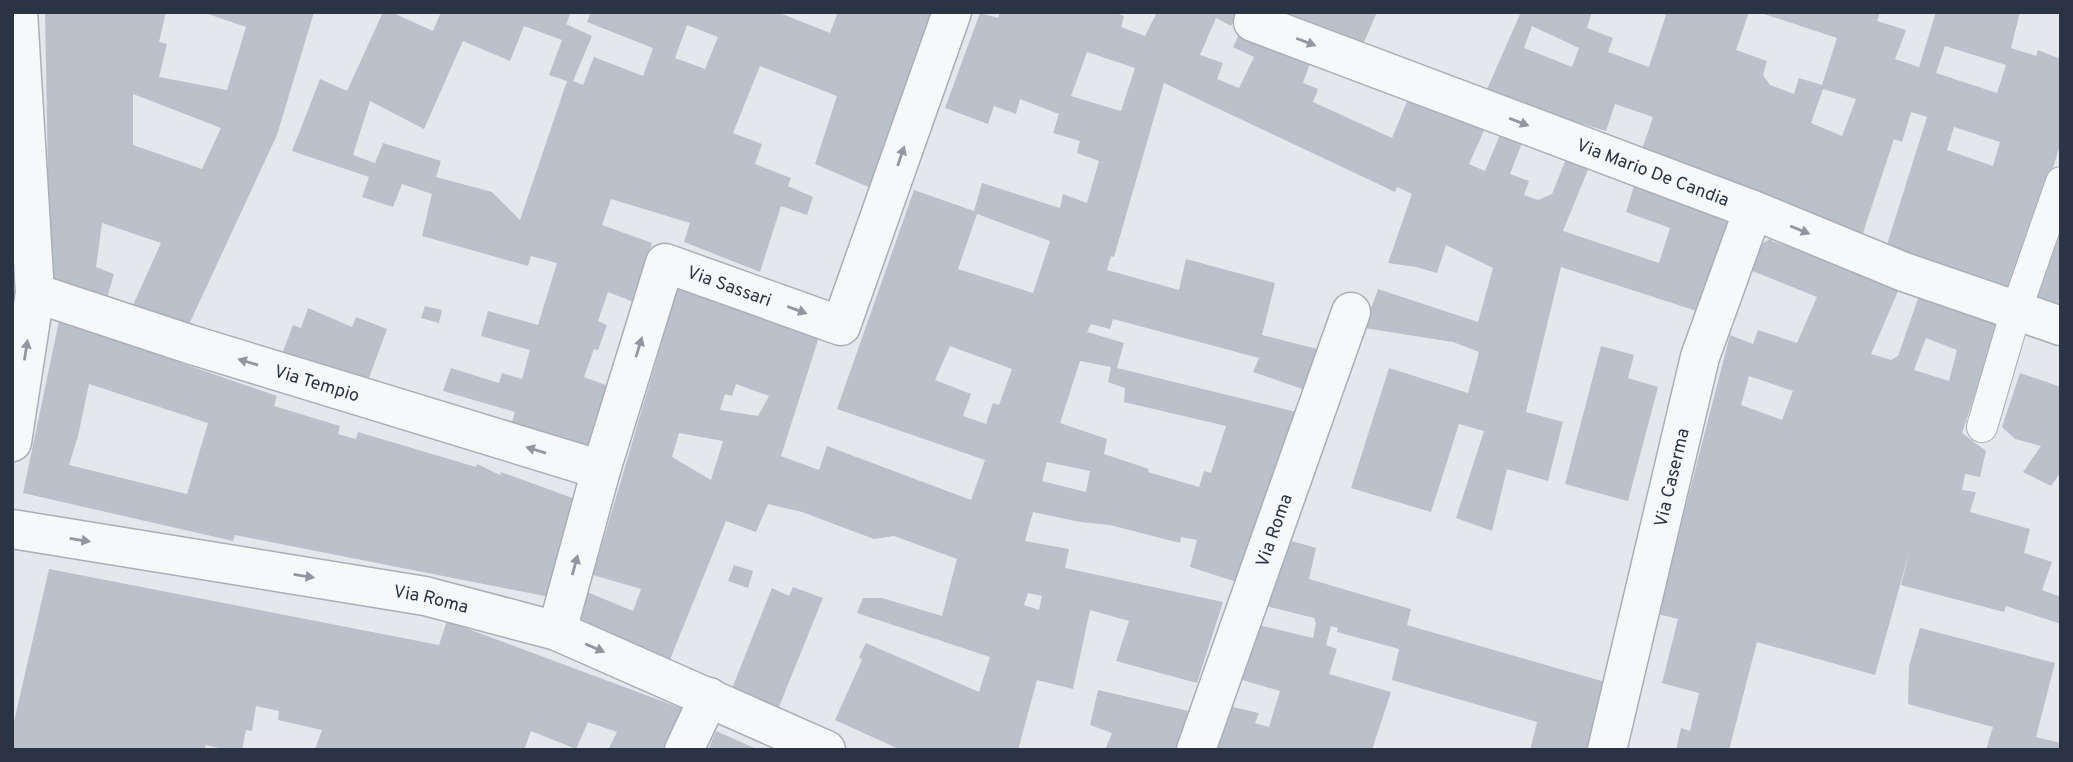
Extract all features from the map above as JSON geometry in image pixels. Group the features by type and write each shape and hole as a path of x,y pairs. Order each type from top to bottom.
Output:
{"street":[{"path":"12,442 35,293 18,12"},
{"name":"Via Sassari","path":"557,631 601,470 665,263 841,326 952,12"},
{"name":"Via Mario De Candia","path":"1257,12 1253,22 1753,210 1904,272 2061,326"},
{"name":"Via Caserma","path":"1607,750 1700,357 1753,210"},
{"name":"Via Tempio","path":"35,293 189,344 601,470"},
{"name":"Via Roma","path":"1196,750 1351,312"},
{"name":"Via Roma","path":"12,529 425,596 557,631 826,750"},
{"path":"684,750 709,697"}],"lane":[{"path":"1982,426 2016,310 2061,182"}],"building":[{"path":"45,12 166,12 159,42 167,44 159,77 227,90 246,27 202,12 314,12 277,135 185,333 129,314 161,243 102,223 96,267 114,274 104,308 50,290","holes":["133,94 221,128 202,169 133,145"]},
{"path":"383,12 391,12 433,31 441,12 571,12 566,24 592,36 573,81 583,85 594,57 643,76 653,48 587,22 591,12 777,12 830,33 838,12 933,12 871,188 815,164 837,96 760,66 733,133 762,144 755,164 791,178 788,186 813,197 807,215 781,206 760,272 684,242 690,223 611,199 602,225 652,243 636,303 608,292 598,321 607,325 598,350 594,349 584,377 611,387 591,457 509,432 515,412 443,391 451,368 499,383 502,373 522,379 530,350 481,336 488,311 538,325 557,263 531,256 528,266 422,236 432,194 402,184 393,207 362,197 369,177 292,151 320,79 347,91","holes":["687,25 718,37 705,69 675,58","524,26 562,40 549,75 567,81 520,220 492,192 436,177 441,161 383,143 375,163 353,155 370,101 424,129 463,41 510,61"]},
{"path":"1000,12 1114,12 1124,16 1121,27 1145,36 1157,12 1239,12 1231,26 1216,18 1200,55 1223,63 1217,79 1239,88 1254,57 1233,47 1243,27 1313,55 1303,83 1318,89 1313,102 1392,138 1410,94 1486,126 1469,164 1485,171 1501,132 1523,140 1510,174 1529,181 1524,195 1538,200 1552,194 1566,159 1589,167 1563,231 1659,263 1670,228 1626,212 1634,186 1734,217 1703,313 1561,267 1526,412 1563,422 1548,481 1507,469 1492,531 1456,518 1484,431 1459,424 1431,512 1351,488 1389,368 1468,393 1479,352 1453,342 1364,328 1378,289 1478,322 1493,268 1446,245 1437,273 1388,263 1412,194 1397,187 1395,192 1164,83 1114,257 1111,256 1107,270 1179,290 1186,259 1275,283 1262,335 1321,350 1308,391 1253,372 1259,358 1113,319 1110,329 1091,324 1087,332 1124,343 1117,368 1300,413 1240,583 1190,567 1197,540 1181,537 1180,543 1110,525 1033,512 1025,541 1069,549 1065,568 1223,602 1197,683 1116,661 1129,621 1090,610 1073,689 1037,680 1018,750 901,750 835,720 862,660 859,657 866,643 979,692 990,657 857,613 863,598 882,598 942,616 957,559 894,536 874,539 802,512 768,504 756,532 726,521 669,662 579,624 587,592 633,611 641,589 593,575 679,284 819,337 781,456 819,470 827,446 971,500 985,460 837,409 914,190 974,211 982,183 1060,208 1063,194 1087,203 1099,161 1077,153 1080,141 1053,133 1059,114 1020,99 1016,114 994,106 988,124 945,108 980,13 998,18","holes":["1087,52 1135,68 1121,111 1071,96","977,214 1050,241 1033,293 958,269","950,346 1012,369 999,405 993,403 986,424 963,416 971,394 935,380","1080,361 1111,367 1108,382 1125,388 1124,402 1226,426 1211,473 1204,471 1199,487 1148,472 1149,469 1104,454 1107,439 1060,423","736,384 769,396 758,416 720,410 725,394 732,396","679,433 723,441 711,480 672,457","1047,462 1090,471 1086,492 1042,481","1028,593 1042,596 1039,610 1024,605"]},
{"path":"1285,12 1377,12 1362,47"},
{"path":"1521,12 1592,12 1587,28 1613,38 1608,52 1649,67 1666,15 1658,12 1749,12 1736,50 1767,61 1763,75 1770,85 1794,94 1799,78 1822,85 1837,38 1758,12 1880,12 1877,21 1906,30 1895,59 1919,67 1936,12 2020,12 2011,48 2036,56 2038,50 2058,58 2061,52 2061,142 2013,296 1885,251 1927,117 1911,112 1902,142 1894,139 1861,239 1640,155 1653,117 1615,104 1606,131 1583,124 1580,132 1484,96","holes":["1532,26 1579,48 1572,67 1524,48","1945,46 2006,65 1997,93 1936,73","1823,89 1856,99 1842,136 1811,123","1954,127 2000,142 1993,166 1947,150"]},
{"path":"2055,228 2061,230 2061,307 2033,304"},
{"path":"1772,238 1772,241 1812,255 1814,253 1902,282 1871,354 1891,360 1898,356 1921,290 1977,310 1998,326 1962,433 1986,451 1980,477 1965,474 1962,490 1976,492 1970,512 2030,529 2024,553 2052,562 2042,590 2061,597 2061,624 2006,606 2004,612 1901,585 1910,549 1875,675 1757,642 1729,750 1676,750 1681,728 1690,731 1699,693 1662,683 1678,619 1658,614 1730,335 1753,344 1758,330 1797,343 1817,297 1750,270 1756,247","holes":["1926,338 1957,350 1949,381 1914,370","1749,376 1793,391 1782,420 1741,405"]},
{"path":"425,306 442,310 439,323 421,318"},
{"path":"308,308 352,327 356,317 387,329 366,386 279,362 293,325 301,328"},
{"path":"59,321 277,396 274,406 340,426 338,434 356,439 358,432 476,467 477,464 500,475 501,472 578,500 550,597 235,535 233,541 23,493","holes":["89,384 208,423 187,494 69,465"]},
{"path":"1601,346 1634,355 1628,378 1658,387 1628,501 1565,484"},
{"path":"2020,373 2061,387 2061,472 2051,486 2023,472 2041,446 2015,439 2002,427"},
{"path":"1288,540 1316,548 1309,579 1411,609 1407,625 1605,682 1589,750 1530,750 1537,722 1392,680 1399,649 1337,632 1338,628 1331,626 1326,645 1337,649 1329,674 1391,692 1372,750 1213,750 1228,706 1259,713 1255,723 1269,727 1280,691 1239,679 1258,625 1313,638 1316,623 1314,618 1266,606"},
{"path":"734,565 753,571 748,588 728,581"},
{"path":"49,569 439,645 447,621 686,710 667,750 608,750 617,732 588,722 576,749 531,731 524,750 320,750 315,749 322,730 278,720 279,711 256,706 252,731 246,730 242,750 206,745 204,750 12,750 12,730"},
{"path":"793,587 823,598 776,714 731,691 772,588 789,596"},
{"path":"1920,628 2055,663 2036,737 2061,743 2061,750 1986,750 1993,727 1908,704 1909,666"},
{"path":"1098,690 1193,712 1179,750 1105,750 1112,733 1090,725"},
{"path":"716,731 759,750 708,750"}]}
